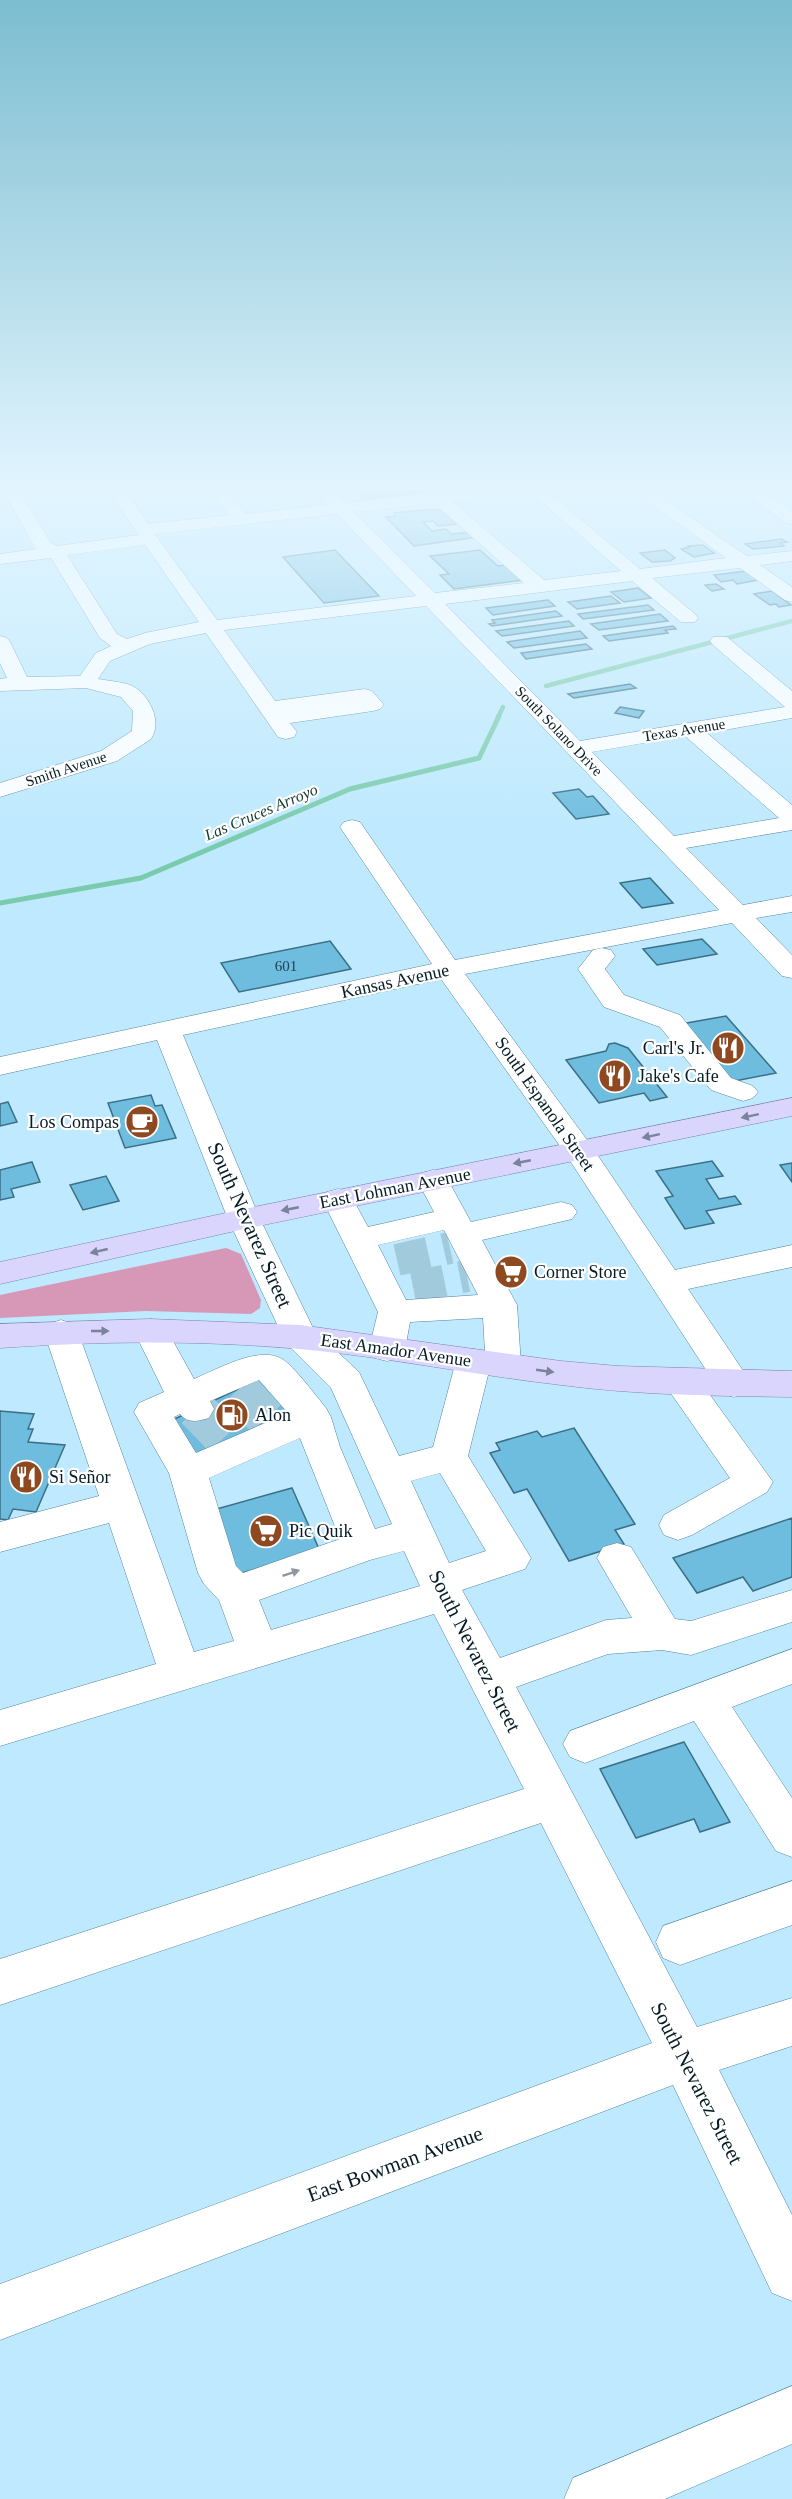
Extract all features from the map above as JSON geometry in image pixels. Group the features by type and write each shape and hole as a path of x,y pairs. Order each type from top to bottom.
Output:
{"main road":[{"name":"East Lohman Avenue","path":"0,1274 338,1199 792,1107"},
{"name":"East Amador Avenue","path":"0,1336 61,1332 151,1331 300,1337 563,1373 681,1382 792,1384"}],"street":[{"path":"92,609 110,638 127,647"},
{"path":"199,609 277,719"},
{"path":"0,642 10,684 86,682 103,657 145,639 211,626 351,609"},
{"name":"South Solano Drive","path":"438,609 792,970"},
{"path":"677,609 688,618"},
{"path":"720,640 792,702"},
{"name":"Smith Avenue","path":"0,790 109,756 143,734 144,710 128,692 86,682"},
{"name":"Texas Avenue","path":"576,748 792,712"},
{"path":"690,729 792,817"},
{"path":"667,844 792,823"},
{"name":"South Espanola Street","path":"352,827 448,969 579,1151 734,1384"},
{"name":"Kansas Avenue","path":"0,1066 448,969 792,904"},
{"path":"602,956 591,969 614,1001 670,1021 721,1084 743,1092"},
{"name":"South Nevarez Street","path":"167,1029 244,1219 300,1337 346,1381 441,1588 685,2056 792,2273"},
{"path":"433,1180 464,1249 500,1305 489,1363 449,1457"},
{"path":"338,1199 387,1276 387,1349"},
{"path":"387,1276 561,1212"},
{"path":"666,1283 786,1266"},
{"path":"387,1276 500,1305"},
{"path":"151,1331 190,1403"},
{"path":"61,1332 181,1674"},
{"path":"259,1651 236,1592 218,1573 188,1472 152,1412 190,1403 235,1383 255,1368 270,1368 317,1432 363,1547"},
{"path":"678,1525 754,1482 681,1382"},
{"path":"188,1472 231,1446 273,1427 317,1432 369,1430"},
{"path":"388,1473 449,1457"},
{"path":"1,1725 259,1651 441,1588 511,1558 449,1457"},
{"path":"0,1537 122,1505"},
{"path":"236,1592 363,1547 415,1533"},
{"path":"617,1558 662,1633"},
{"path":"490,1679 606,1637 662,1633 691,1638 792,1606"},
{"path":"585,1744 792,1666"},
{"path":"704,1700 792,1837"},
{"path":"0,1982 551,1800"},
{"path":"680,1942 792,1903"},
{"name":"East Bowman Avenue","path":"0,2312 685,2056 792,2022"},
{"path":"594,2499 792,2415"}],"shaded area":[{"path":"226,1248 241,1254 261,1300 260,1308 251,1314 146,1311 0,1318 0,1295"}],"building":[{"path":"487,609 537,609 493,615"},
{"path":"620,609 654,610 583,619 578,614"},
{"path":"556,611 562,616 492,626 489,624 495,623 492,620"},
{"path":"660,614 668,621 599,630 591,624"},
{"path":"569,621 574,626 502,636 496,631"},
{"path":"673,626 676,629 665,630 668,633 609,641 603,636"},
{"path":"580,631 587,638 514,648 507,642"},
{"path":"586,644 592,649 526,659 521,653"},
{"path":"630,684 636,688 574,698 568,694"},
{"path":"620,707 644,711 639,718 615,713"},
{"path":"579,789 587,797 593,796 609,814 576,819 553,793"},
{"path":"650,878 673,903 642,908 620,883"},
{"path":"702,939 717,954 657,965 643,949"},
{"path":"330,941 351,969 239,992 221,963"},
{"name":"Carl's Jr.","path":"726,1016 776,1073 730,1082 681,1024"},
{"name":"Jake's Cafe","path":"615,1043 628,1048 667,1097 650,1101 644,1093 599,1103 566,1060 606,1051 609,1044"},
{"name":"Los Compas","path":"151,1095 155,1106 162,1105 176,1138 125,1148 108,1103"},
{"path":"8,1102 17,1122 0,1126 0,1104"},
{"path":"712,1161 723,1176 706,1179 719,1199 735,1196 741,1204 706,1211 714,1223 685,1229 665,1198 673,1196 656,1171"},
{"path":"32,1162 40,1182 11,1189 14,1197 0,1200 0,1170"},
{"path":"792,1163 792,1182 780,1165"},
{"path":"106,1176 119,1201 83,1210 70,1185"},
{"name":"Alon","path":"270,1374 300,1406 195,1457 166,1423"},
{"name":"Si Señor","path":"0,1411 34,1414 28,1429 33,1429 28,1442 65,1445 36,1512 13,1509 8,1520 0,1519"},
{"path":"574,1428 635,1524 615,1530 624,1544 569,1561 527,1489 514,1493 490,1453 500,1450 496,1443 537,1431 542,1437"},
{"name":"Pic Quik","path":"292,1488 320,1551 238,1574 213,1510"},
{"path":"792,1518 792,1577 753,1591 743,1577 697,1593 673,1558"},
{"path":"684,1742 730,1822 700,1832 694,1819 636,1838 600,1769"}],"waterway":[{"name":"Las Cruces Arroyo","path":"546,686 792,621"},
{"name":"Las Cruces Arroyo","path":"498,717 503,707"},
{"name":"Las Cruces Arroyo","path":"0,903 141,878 350,789 479,758 499,716"}],"tunnel":[{"path":"397,1260 450,1248"},
{"path":"413,1287 467,1276"},
{"path":"239,1389 268,1421"},
{"path":"196,1409 227,1441"}],"place":[{"name":"Carl's Jr.","path":"728,1048"},
{"name":"Jake's Cafe","path":"615,1076"},
{"name":"Los Compas","path":"142,1122"},
{"name":"Corner Store","path":"511,1272"},
{"name":"Alon","path":"232,1415"},
{"name":"Si Señor","path":"26,1477"},
{"name":"Pic Quik","path":"266,1531"}]}
